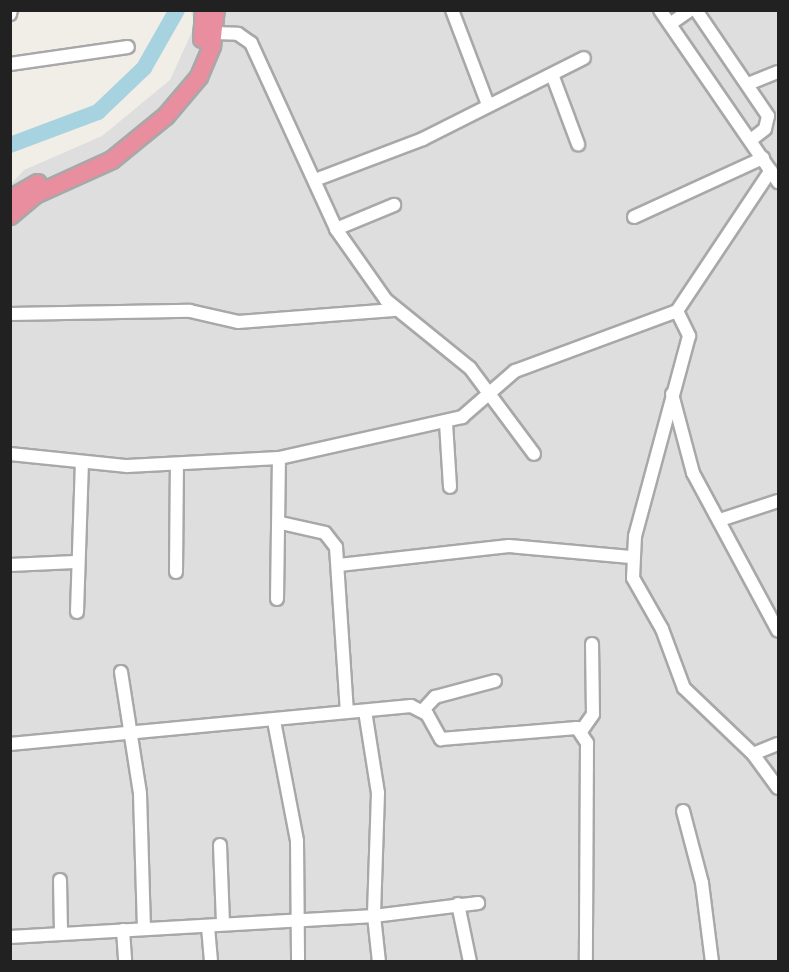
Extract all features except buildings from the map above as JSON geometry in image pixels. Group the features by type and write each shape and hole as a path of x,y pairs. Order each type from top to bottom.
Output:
{"highway":[{"path":"10,200 111,147 158,107 194,65 204,10"},
{"path":"10,216 35,195 112,160 145,135 200,77 214,33 216,10"}],"street":[{"path":"452,10 488,105"},
{"path":"660,10 683,16 748,84 768,116 757,135"},
{"path":"683,16 757,135 763,158 778,182"},
{"path":"214,33 238,34 251,43 336,229 394,310 470,368 534,454"},
{"path":"10,64 128,47"},
{"path":"315,180 423,139 488,105 553,77 584,58"},
{"path":"748,84 778,72"},
{"path":"553,77 578,144"},
{"path":"634,217 763,158"},
{"path":"10,454 82,464 177,465 279,458 446,423 475,410 488,390 515,371 677,311 771,170"},
{"path":"336,229 394,205"},
{"path":"10,314 190,311 238,322 394,310"},
{"path":"677,311 689,336 671,390 631,557 635,585 662,629 680,681 753,754 778,788"},
{"path":"671,390 689,464 778,631"},
{"path":"446,423 450,488"},
{"path":"277,599 280,523 279,458"},
{"path":"77,612 75,562 82,464"},
{"path":"176,572 177,465"},
{"path":"720,520 778,501"},
{"path":"280,523 325,533 336,547 347,712"},
{"path":"339,565 509,546 631,557"},
{"path":"10,565 75,562"},
{"path":"586,962 582,730 593,714 592,644"},
{"path":"121,672 140,794 144,928"},
{"path":"423,710 435,696 495,681"},
{"path":"10,744 274,722 411,706 423,710 441,739 582,730"},
{"path":"365,711 378,793 374,916 379,962"},
{"path":"274,722 297,841 298,962"},
{"path":"753,754 778,744"},
{"path":"683,811 702,883 712,962"},
{"path":"220,845 223,924"},
{"path":"60,880 61,934"},
{"path":"10,937 144,928 208,927 298,917 374,916 478,903"},
{"path":"458,904 470,962"},
{"path":"208,927 211,962"},
{"path":"123,930 125,962"}],"shaded area":[{"path":"191,11 778,11 778,961 11,962 11,184 24,170 102,136 170,80 195,25"}],"waterway":[{"path":"10,145 98,112 144,68 177,10"}]}
